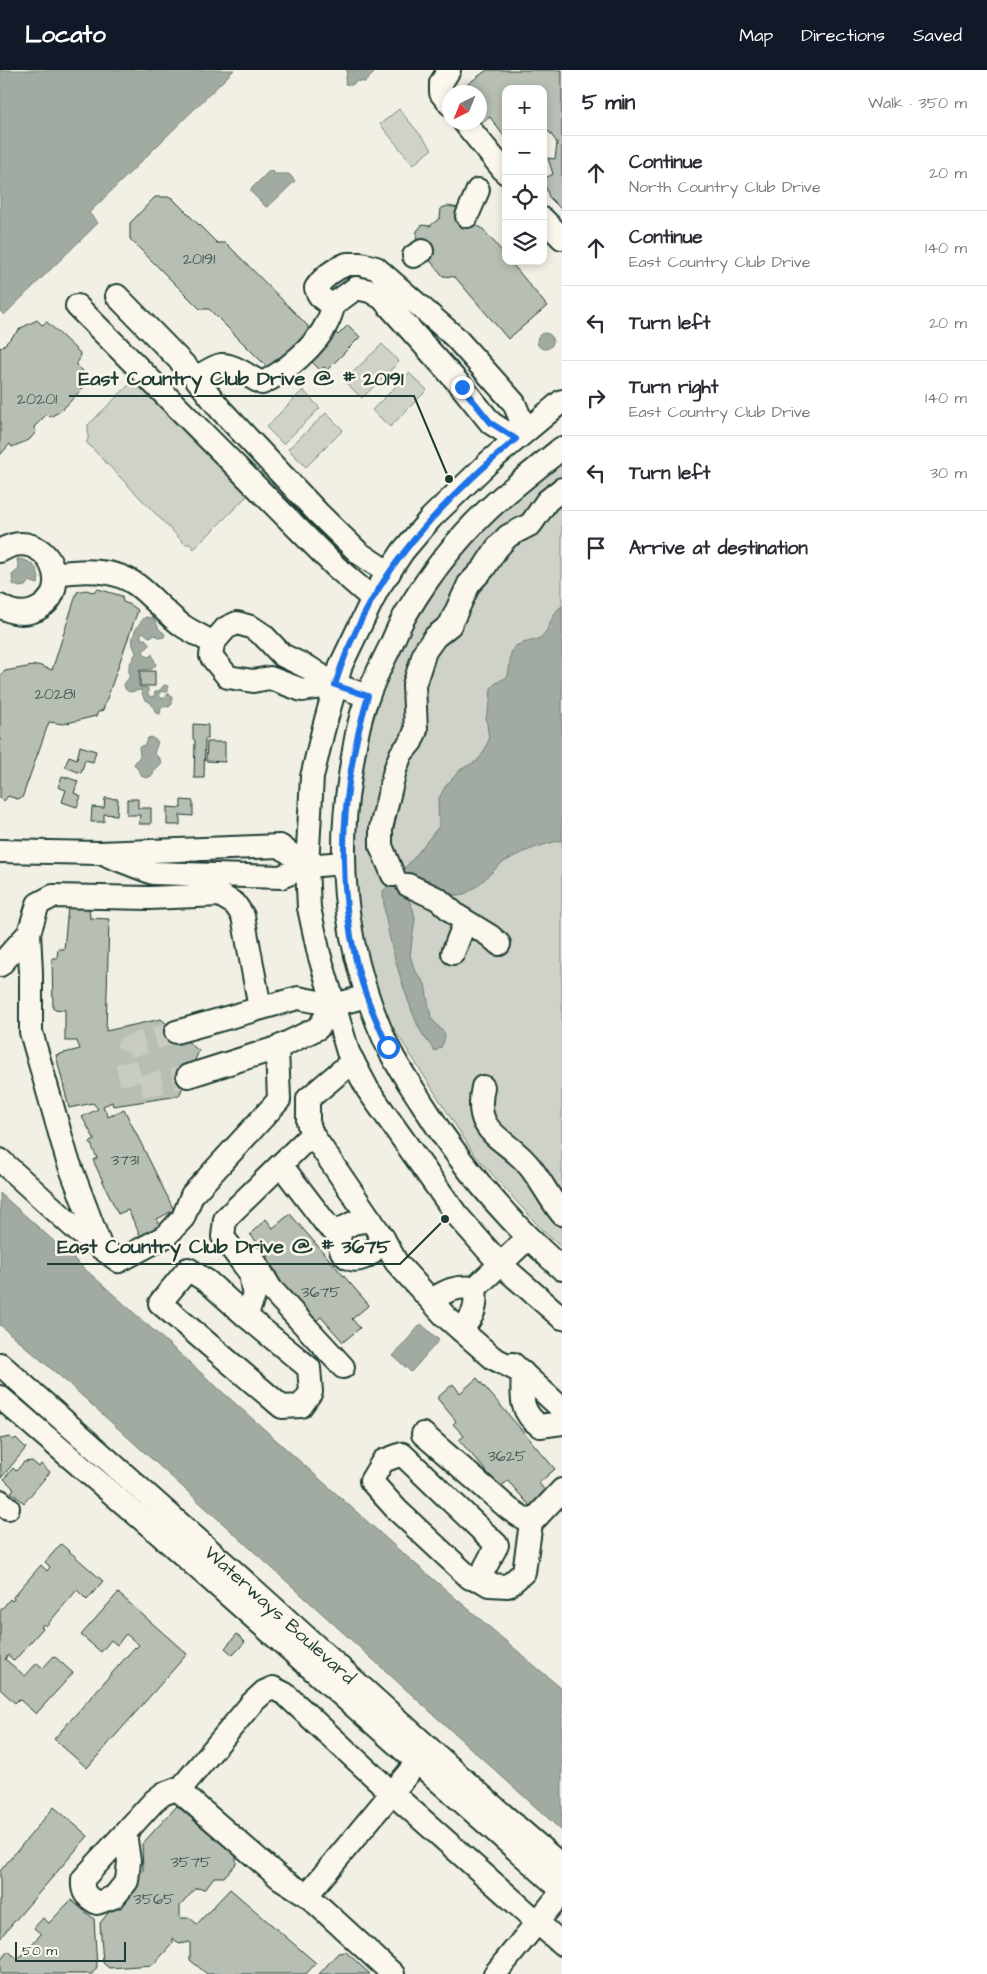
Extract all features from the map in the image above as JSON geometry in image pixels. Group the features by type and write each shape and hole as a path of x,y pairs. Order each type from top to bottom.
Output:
{"street":[{"path":"442,85 448,70"},
{"path":"471,130 502,168"},
{"path":"467,216 478,190"},
{"path":"544,220 562,238"},
{"path":"334,304 324,301 319,296 316,288 334,269 347,264 361,264 376,268 455,337 514,403 520,420 516,439"},
{"path":"352,264 356,288"},
{"path":"196,378 220,365 233,367 262,383 276,377 311,344 327,324 334,304 356,288 370,291 382,298 491,423 516,439 538,467"},
{"path":"117,296 196,378 221,410 318,513 359,553 389,573"},
{"path":"77,306 336,567 373,599"},
{"path":"425,346 443,326"},
{"path":"562,401 489,462 431,518 403,551 373,599 341,665 312,777 307,866 309,908 319,954 348,1052 368,1090 456,1214 500,1264 562,1318"},
{"path":"562,448 502,498 444,559 405,614 368,696 358,732 344,810 342,863 348,922 357,965 366,996 388,1047 444,1139 503,1212 562,1269"},
{"path":"499,944 490,936 465,922 438,899 401,880 380,846 381,828 395,770 401,754 411,742 416,730 414,686 425,651 435,637 450,625 469,584 484,568 497,548 508,536 531,524 547,501 562,489"},
{"path":"0,551 8,546 17,544 35,547 48,558 55,574 52,594 46,603 38,609 18,614 0,606"},
{"path":"55,574 93,571 124,577 137,584 183,626 213,643"},
{"path":"335,685 302,690 270,678 253,681 228,677 211,656 213,643 226,628 237,623 263,634 282,655 311,669 335,685 368,696"},
{"path":"0,850 99,853 280,846 307,866"},
{"path":"99,853 153,873 281,877 307,866 342,863"},
{"path":"101,1248 67,1158 31,1032 29,933 38,904 53,896 150,898 220,895 235,904 243,916 260,1008"},
{"path":"453,953 465,922"},
{"path":"0,965 29,933"},
{"path":"176,1032 298,998 333,1002 366,996"},
{"path":"292,1000 306,1034"},
{"path":"188,1076 276,1048 318,1028 333,1002"},
{"path":"0,1160 78,1231 119,1261 166,1236 183,1218 192,1196 279,1100 276,1048"},
{"path":"353,1061 308,1099 308,1122 312,1134 377,1229 404,1255 436,1297 493,1358 522,1373 562,1409"},
{"path":"483,1087 480,1102 482,1116 489,1130 528,1165 550,1200 562,1214"},
{"path":"246,1316 254,1296 250,1273 222,1237 225,1219 312,1134"},
{"path":"281,1165 326,1225 339,1235"},
{"path":"230,1214 238,1232 271,1288 343,1366"},
{"path":"347,1225 377,1229 368,1256 357,1260 346,1257 342,1253 338,1241 339,1235 347,1225"},
{"path":"475,1288 528,1238"},
{"path":"188,1269 208,1282 246,1316 308,1368 311,1392 301,1406 282,1406 160,1303 188,1269"},
{"path":"436,1297 459,1286 475,1288"},
{"path":"465,1326 477,1304 475,1288"},
{"name":"Waterways Boulevard","path":"0,1364 234,1572 562,1891"},
{"path":"522,1373 522,1405 534,1422 540,1426 562,1423"},
{"name":"Waterways Boulevard","path":"0,1397 423,1756 494,1807 562,1866"},
{"path":"423,1434 509,1510 531,1523"},
{"path":"480,1579 497,1545 402,1454 383,1461 371,1481 397,1510 470,1578 480,1579 489,1585 508,1586 524,1572 531,1523 562,1490"},
{"path":"125,1832 154,1801 163,1794 182,1787 252,1703 264,1692 273,1688 285,1694 392,1793 562,1944"},
{"path":"307,1895 423,1756"},
{"path":"177,1789 280,1878 307,1895 393,1974"},
{"path":"495,1974 562,1891"}],"shaded area":[{"path":"0,70 234,70 89,213 98,223 4,315 0,311"},
{"path":"347,70 372,70 374,73 365,82 357,81 352,85 345,84"},
{"path":"399,109 432,149 413,165 380,124"},
{"path":"269,171 275,174 289,174 295,181 266,207 251,192 251,189"},
{"path":"542,333 548,333 553,338 551,347 542,349 537,344 537,338"},
{"path":"382,344 399,362 362,398 344,381"},
{"path":"409,373 427,390 390,427 372,410"},
{"path":"136,378 250,493 194,549 190,544 185,544 86,442 88,440 88,425"},
{"path":"303,390 320,408 283,444 266,427"},
{"path":"326,413 343,430 306,467 288,449"},
{"path":"562,455 562,1248 544,1232 474,1154 387,1018 364,961 351,878 359,769 391,661 463,547"},
{"path":"17,559 27,561 34,566 38,574 38,584 29,581 25,586 19,587 13,584 12,575 19,569"},
{"path":"562,606 562,840 530,849 515,856 501,864 473,889 461,895 447,892 425,878 415,879 404,890 413,909 415,919 410,955 414,969 425,984 431,1018 445,1034 443,1044 435,1051 418,1026 406,995 387,923 383,891 413,859 439,826 438,800 445,787 461,769 477,761 484,752 489,739 486,717 490,703 491,688 507,677 512,650 517,645 537,640 544,635 555,613"},
{"path":"145,617 154,618 159,629 165,634 164,637 159,638 156,635 149,637 143,632 141,634 141,639 145,639 149,643 149,646 143,651 149,657 152,654 156,665 152,669 139,670 139,687 148,688 148,695 151,697 164,685 168,686 168,691 159,693 159,696 163,699 169,693 172,698 172,704 169,707 164,706 160,714 156,713 151,703 144,699 141,690 129,692 125,689 124,684 129,678 129,666 136,653 132,641 134,634"},
{"path":"151,737 158,742 154,753 162,764 154,770 153,775 147,778 143,777 134,764 140,756 139,747 144,745 148,738"},
{"path":"0,1193 398,1549 562,1689 562,1831 69,1384 0,1325"},
{"path":"421,1324 439,1340 411,1372 393,1356"}],"building":[{"path":"487,70 562,70 562,210 549,197 547,191 547,177 553,174 548,158 555,159 557,143 549,131 547,133 547,85 502,85 502,134 490,117 487,119 487,85 466,85"},
{"path":"155,197 171,197 217,243 226,243 308,326 308,338 279,367 267,367 209,309 200,309 130,239 130,223"},
{"path":"448,206 459,208 475,225 482,228 502,251 502,265 513,265 547,306 508,339 455,277 443,276 416,244 417,231 422,225 430,226 440,218 441,208"},
{"path":"37,320 42,325 47,322 80,353 76,364 84,372 79,380 85,386 61,411 50,417 47,414 34,427 36,432 29,440 12,447 10,444 0,455 0,347 21,328"},
{"path":"348,325 360,337 327,370 324,367 320,370 307,357 334,331 338,335"},
{"path":"98,589 122,596 123,602 138,610 103,710 98,712 96,716 63,724 49,722 22,798 17,799 8,796 4,801 0,799 0,675 5,671 38,665 52,670 77,592 86,590 93,592"},
{"path":"140,671 155,671 155,686 140,686"},
{"path":"193,724 208,725 208,739 205,739 204,778 194,778 195,740 193,739"},
{"path":"207,742 225,742 225,762 206,761"},
{"path":"80,746 96,751 93,762 85,760 81,773 65,767 69,756 77,759"},
{"path":"62,776 78,781 74,793 81,796 77,807 62,802 66,790 58,787"},
{"path":"105,798 118,799 117,815 104,814 104,822 91,822 92,807 104,808"},
{"path":"127,799 138,799 138,808 151,808 151,824 139,824 140,815 127,815"},
{"path":"181,800 193,801 193,816 180,815 180,825 167,825 167,807 181,808"},
{"path":"173,856 192,857 191,866 173,865"},
{"path":"68,907 89,908 90,918 109,919 106,1031 161,1019 199,1051 179,1096 113,1106 112,1102 103,1106 108,1117 124,1109 174,1210 157,1219 162,1229 141,1237 128,1210 118,1214 93,1160 97,1158 90,1142 95,1140 82,1117 98,1109 93,1103 69,1108 56,1055 80,1049 77,1041 65,1041 65,1010 53,1009 52,958 57,958 58,949 64,949"},
{"path":"290,1214 369,1305 352,1319 360,1328 343,1342 321,1317 313,1323 272,1276 277,1272 266,1260 269,1257 250,1234 266,1219 273,1228"},
{"path":"477,1378 555,1469 539,1483 546,1492 530,1506 508,1481 500,1487 459,1440 464,1436 453,1424 456,1421 437,1398 453,1384 460,1393"},
{"path":"9,1437 13,1440 16,1438 26,1448 1,1478 0,1439"},
{"path":"32,1461 39,1467 41,1464 50,1472 24,1503 11,1492 14,1489 4,1479 13,1468 16,1471 24,1462"},
{"path":"61,1544 103,1581 87,1600 77,1590 46,1626 43,1624 41,1627 43,1628 14,1661 8,1655 5,1659 25,1676 37,1663 43,1668 54,1656 73,1673 36,1714 19,1699 15,1703 0,1689 0,1611 10,1599 12,1601 14,1599 13,1597 41,1565 47,1571 50,1567 45,1562"},
{"path":"118,1593 187,1654 87,1768 54,1739 135,1647 139,1645 126,1634 117,1645 111,1640 101,1652 81,1635"},
{"path":"237,1634 245,1642 233,1655 225,1648"},
{"path":"177,1806 236,1856 236,1864 224,1877 214,1877 205,1889 196,1888 180,1906 180,1918 190,1918 197,1924 230,1889 316,1963 306,1974 207,1974 190,1960 190,1942 179,1944 173,1938 173,1943 153,1965 109,1968 103,1963 100,1923 143,1870 142,1844"},
{"path":"54,1807 88,1836 0,1938 0,1871"},
{"path":"71,1900 94,1919 97,1967 92,1974 0,1974 0,1961 8,1951 18,1959 41,1934 34,1928 43,1918 49,1923"},
{"path":"346,1952 370,1974 319,1974 338,1953"}],"tunnel":[{"path":"176,1032 128,1047 125,1054 131,1084 138,1087 188,1076"}],"place":[{"name":"East Country Club Drive @ # 20191","path":"449,479"},
{"name":"East Country Club Drive @ # 3675","path":"445,1219"}],"route":[{"path":"388,1047 366,996 357,965 348,922 342,863 344,810 351,765 368,696 335,685 341,665 377,590 403,551 431,518 489,462 516,439 491,423 462,387"}]}
